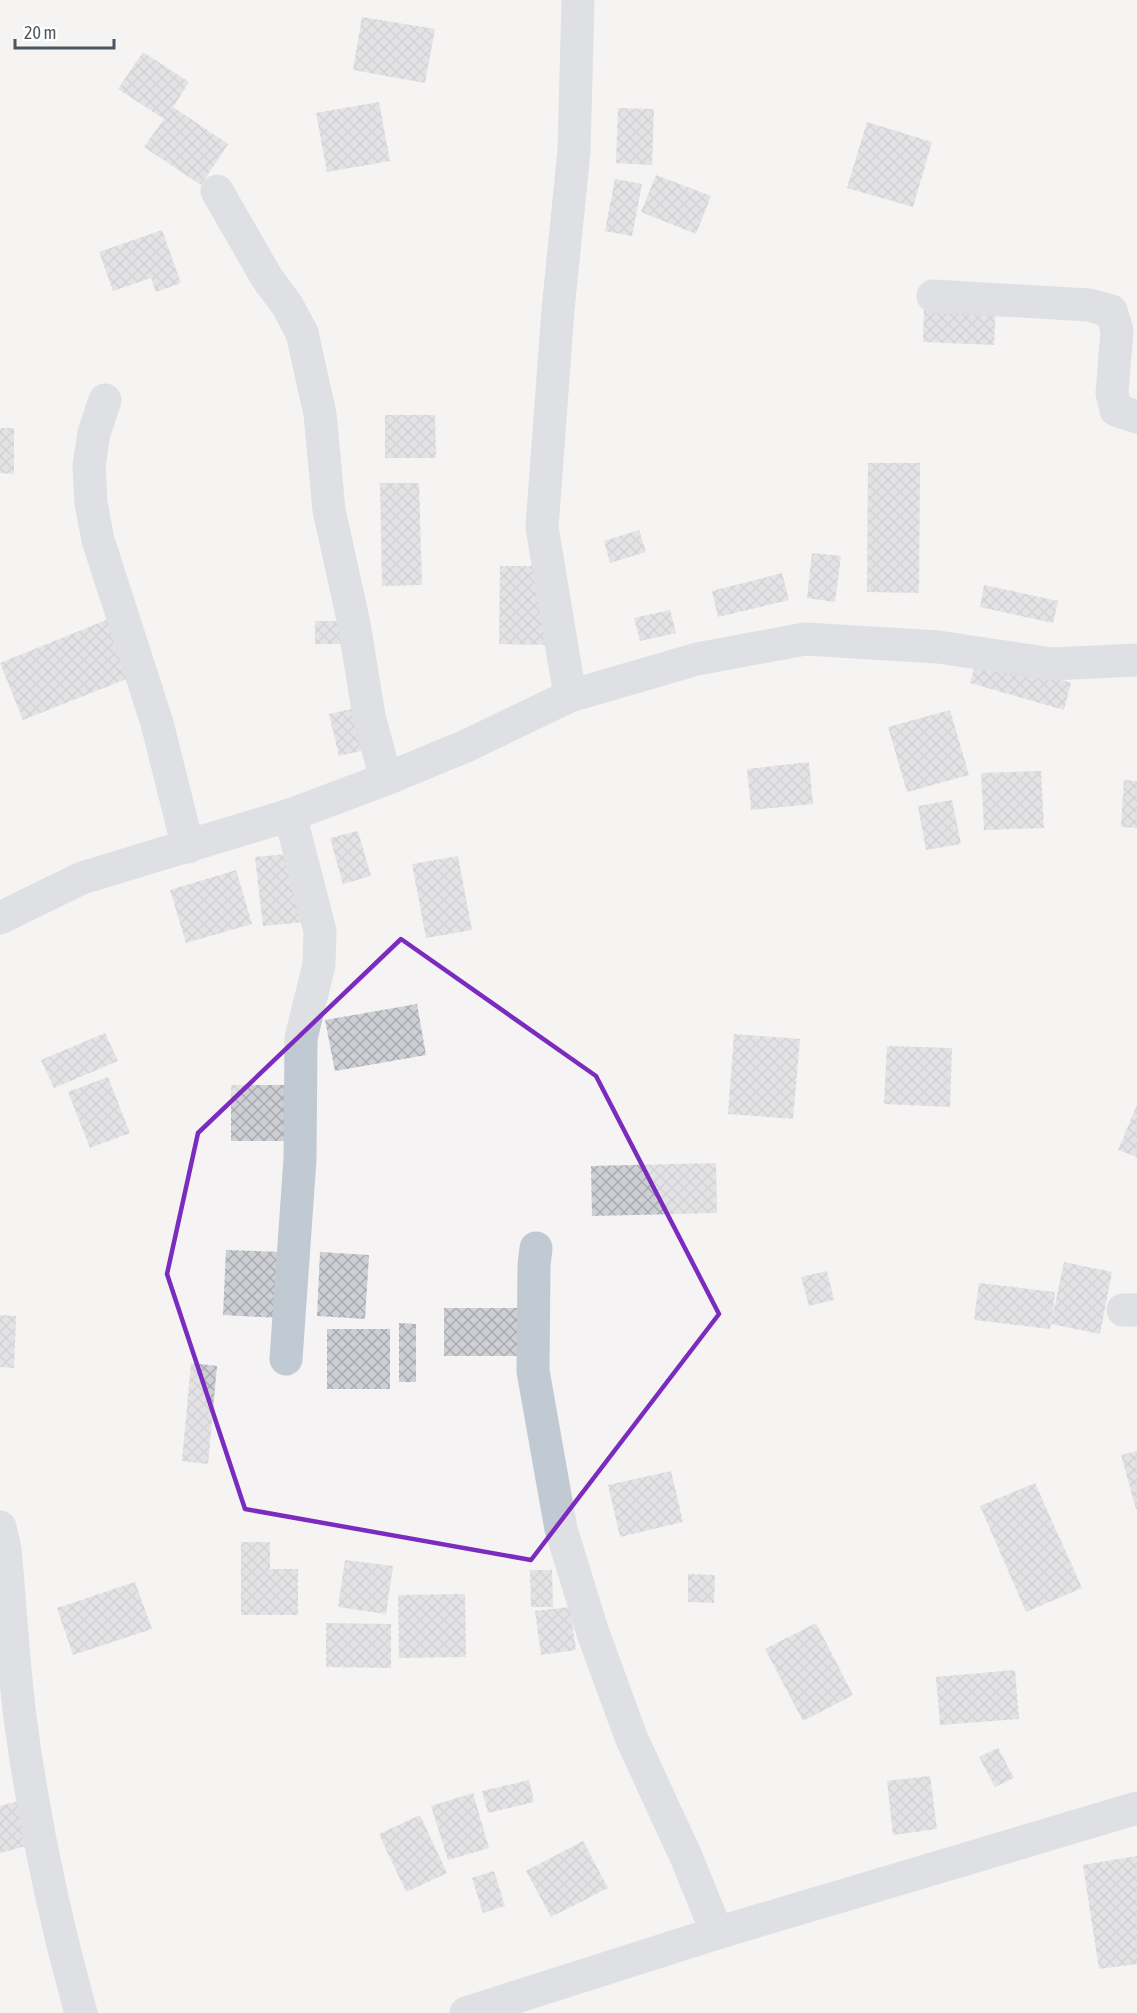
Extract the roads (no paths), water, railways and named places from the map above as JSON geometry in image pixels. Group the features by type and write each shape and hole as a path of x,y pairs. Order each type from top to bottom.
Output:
{"street":[{"path":"570,696 542,527 558,310 574,151 578,0"},
{"path":"217,191 302,333 320,414 329,510 354,624 369,716 386,779"},
{"path":"933,296 1089,305 1112,312 1117,330 1112,393 1116,410 1137,417"},
{"path":"105,400 94,433 89,466 98,540 157,723 188,847"},
{"path":"0,918 82,878 290,815 386,779 466,746 570,696 698,659 805,639 938,647 1052,664 1137,660"},
{"path":"286,1359 300,1159 301,1038 319,965 320,931 290,815"},
{"path":"536,1248 533,1371 561,1529 593,1633 631,1737 687,1859 717,1933"},
{"path":"0,1527 5,1549 19,1708 36,1820 60,1937 81,2013"},
{"path":"466,2013 717,1933 1137,1808"}]}
